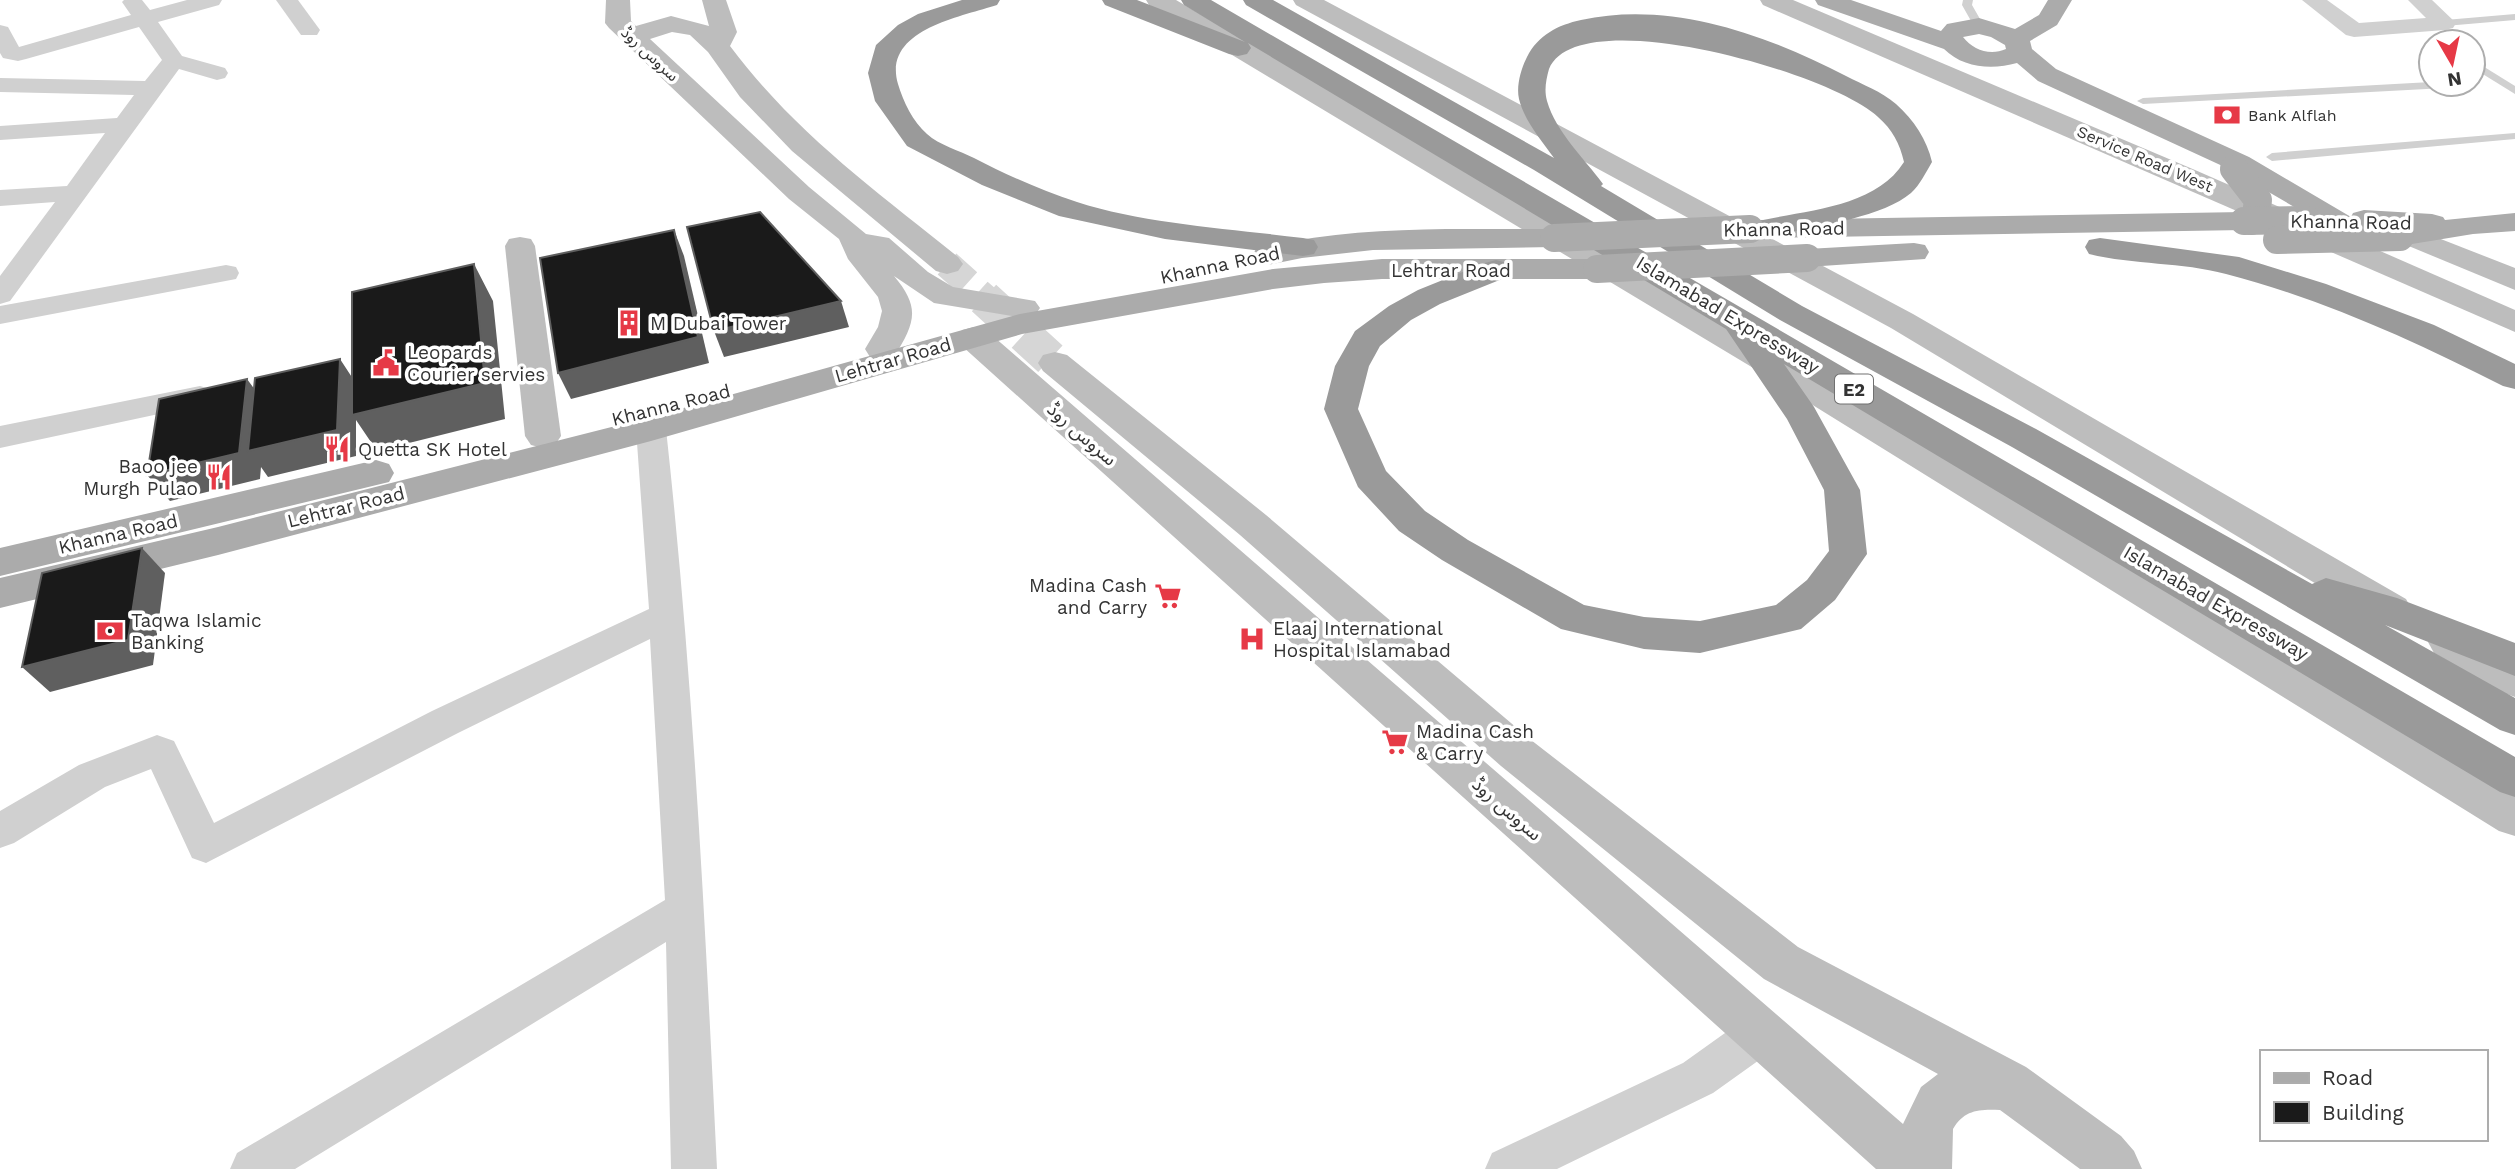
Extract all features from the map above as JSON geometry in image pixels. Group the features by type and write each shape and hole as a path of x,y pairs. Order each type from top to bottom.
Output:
{"highway":[{"path":"988,0 927,19 907,30 889,45 881,73 889,102 917,140 1002,183 1070,210 1165,230 1303,247"},
{"path":"1115,0 1360,98"},
{"name":"Islamabad Expressway","path":"1193,0 2515,779"},
{"name":"Islamabad Expressway","path":"1255,0 1595,195 1791,313 2024,438 2515,718"},
{"path":"1595,195 1539,115 1533,100 1532,86 1538,59 1546,46 1560,34 1594,22 1606,19 1674,22 1735,38 1808,67 1872,99 1903,128 1916,148 1918,162 1900,187 1887,196 1866,204 1756,229"},
{"path":"2100,247 2228,264 2315,291 2422,332 2515,377"},
{"path":"1496,270 1429,297 1400,313 1367,339 1352,366 1341,409 1371,478 1412,521 1455,551 1575,618 1644,633 1700,637 1787,618 1821,590 1848,554 1842,490 1802,415 1737,320"},
{"path":"2273,579 2397,613 2515,660"}],"main road":[{"path":"1827,0 1989,39 2047,75 2239,163 2351,220"},
{"path":"1868,0 1989,39 2234,169 2258,200 2256,215 2247,221"},
{"path":"1989,39 2032,13 2040,0"},
{"path":"1989,39 2044,25 2053,16 2060,0"},
{"name":"Khanna Road","path":"0,562 645,412 1024,308 1303,247 1756,229 2351,220 2473,225"},
{"name":"Khanna Road","path":"1807,258 1880,253 2405,237 2473,225 2515,222"},
{"name":"Lehtrar Road","path":"0,593 218,541 651,429 1020,324 1081,312 1273,279 1382,269 1597,269 1807,258"}],"street":[{"path":"131,0 174,61 217,73"},
{"path":"0,32 11,53 18,54 211,0"},
{"path":"287,0 309,30"},
{"path":"714,0 724,32 717,46"},
{"path":"1158,0 1762,358 2515,817"},
{"path":"1305,0 1902,321 2515,680"},
{"name":"Service Road West","path":"1772,0 2185,176 2515,322"},
{"path":"2313,0 2354,30 2445,23"},
{"path":"2419,0 2445,23"},
{"name":"سروس روڈ","path":"627,1 618,23 799,193 852,235 859,252 893,295 898,311 894,327 882,349"},
{"path":"632,36 671,24 698,29 717,46 750,91 802,145 947,264"},
{"path":"5,281 174,61"},
{"path":"0,85 151,88"},
{"path":"0,133 124,125"},
{"path":"0,198 75,193"},
{"path":"852,235 878,245 917,279 945,296 1024,308"},
{"path":"2405,237 2515,280"},
{"path":"520,246 543,436"},
{"path":"0,314 226,273"},
{"name":"سروس روڈ","path":"974,338 1915,1169"},
{"path":"1055,363 1253,525 1516,753 1780,963 2008,1085 2103,1154 2116,1169"},
{"path":"0,437 230,390"},
{"path":"651,429 659,509 685,909 694,1169"},
{"path":"0,831 92,776 157,750 161,752 206,846 433,728 664,617"},
{"path":"253,1169 685,909"},
{"path":"1508,1169 1698,1079 1761,1033"},
{"path":"1926,1169 1923,1146 1930,1117 1948,1095 1975,1084 2008,1085"}],"lane":[{"path":"1968,0 1967,5 1989,39"},
{"path":"2445,23 2515,17"},
{"path":"2487,72 2515,91"},
{"path":"2487,83 2502,82"},
{"path":"2143,101 2417,86"},
{"path":"2272,157 2515,136"}],"building":[{"path":"760,212 841,301 714,331 687,227"},
{"name":"M Dubai Tower","path":"674,230 698,337 558,373 540,258"},
{"path":"474,264 485,383 352,415 352,292"},
{"path":"340,359 337,430 248,451 255,378"},
{"path":"247,379 239,453 147,475 159,399"},
{"path":"142,548 128,640 22,667 42,573"}],"tunnel":[{"path":"947,264 986,299"},
{"path":"984,298 1055,363"}],"place":[{"name":"Bank Alflah","path":"2227,115"},
{"name":"M Dubai Tower","path":"629,323"},
{"name":"Leopards Courier servies","path":"386,363"},
{"name":"Quetta SK Hotel","path":"337,449"},
{"name":"Baoo jee Murgh Pulao","path":"219,477"},
{"name":"Madina Cash and Carry","path":"1168,596"},
{"name":"Taqwa Islamic Banking","path":"110,631"},
{"name":"Elaaj International Hospital Islamabad","path":"1252,639"},
{"name":"Madina Cash & Carry","path":"1395,742"}]}
